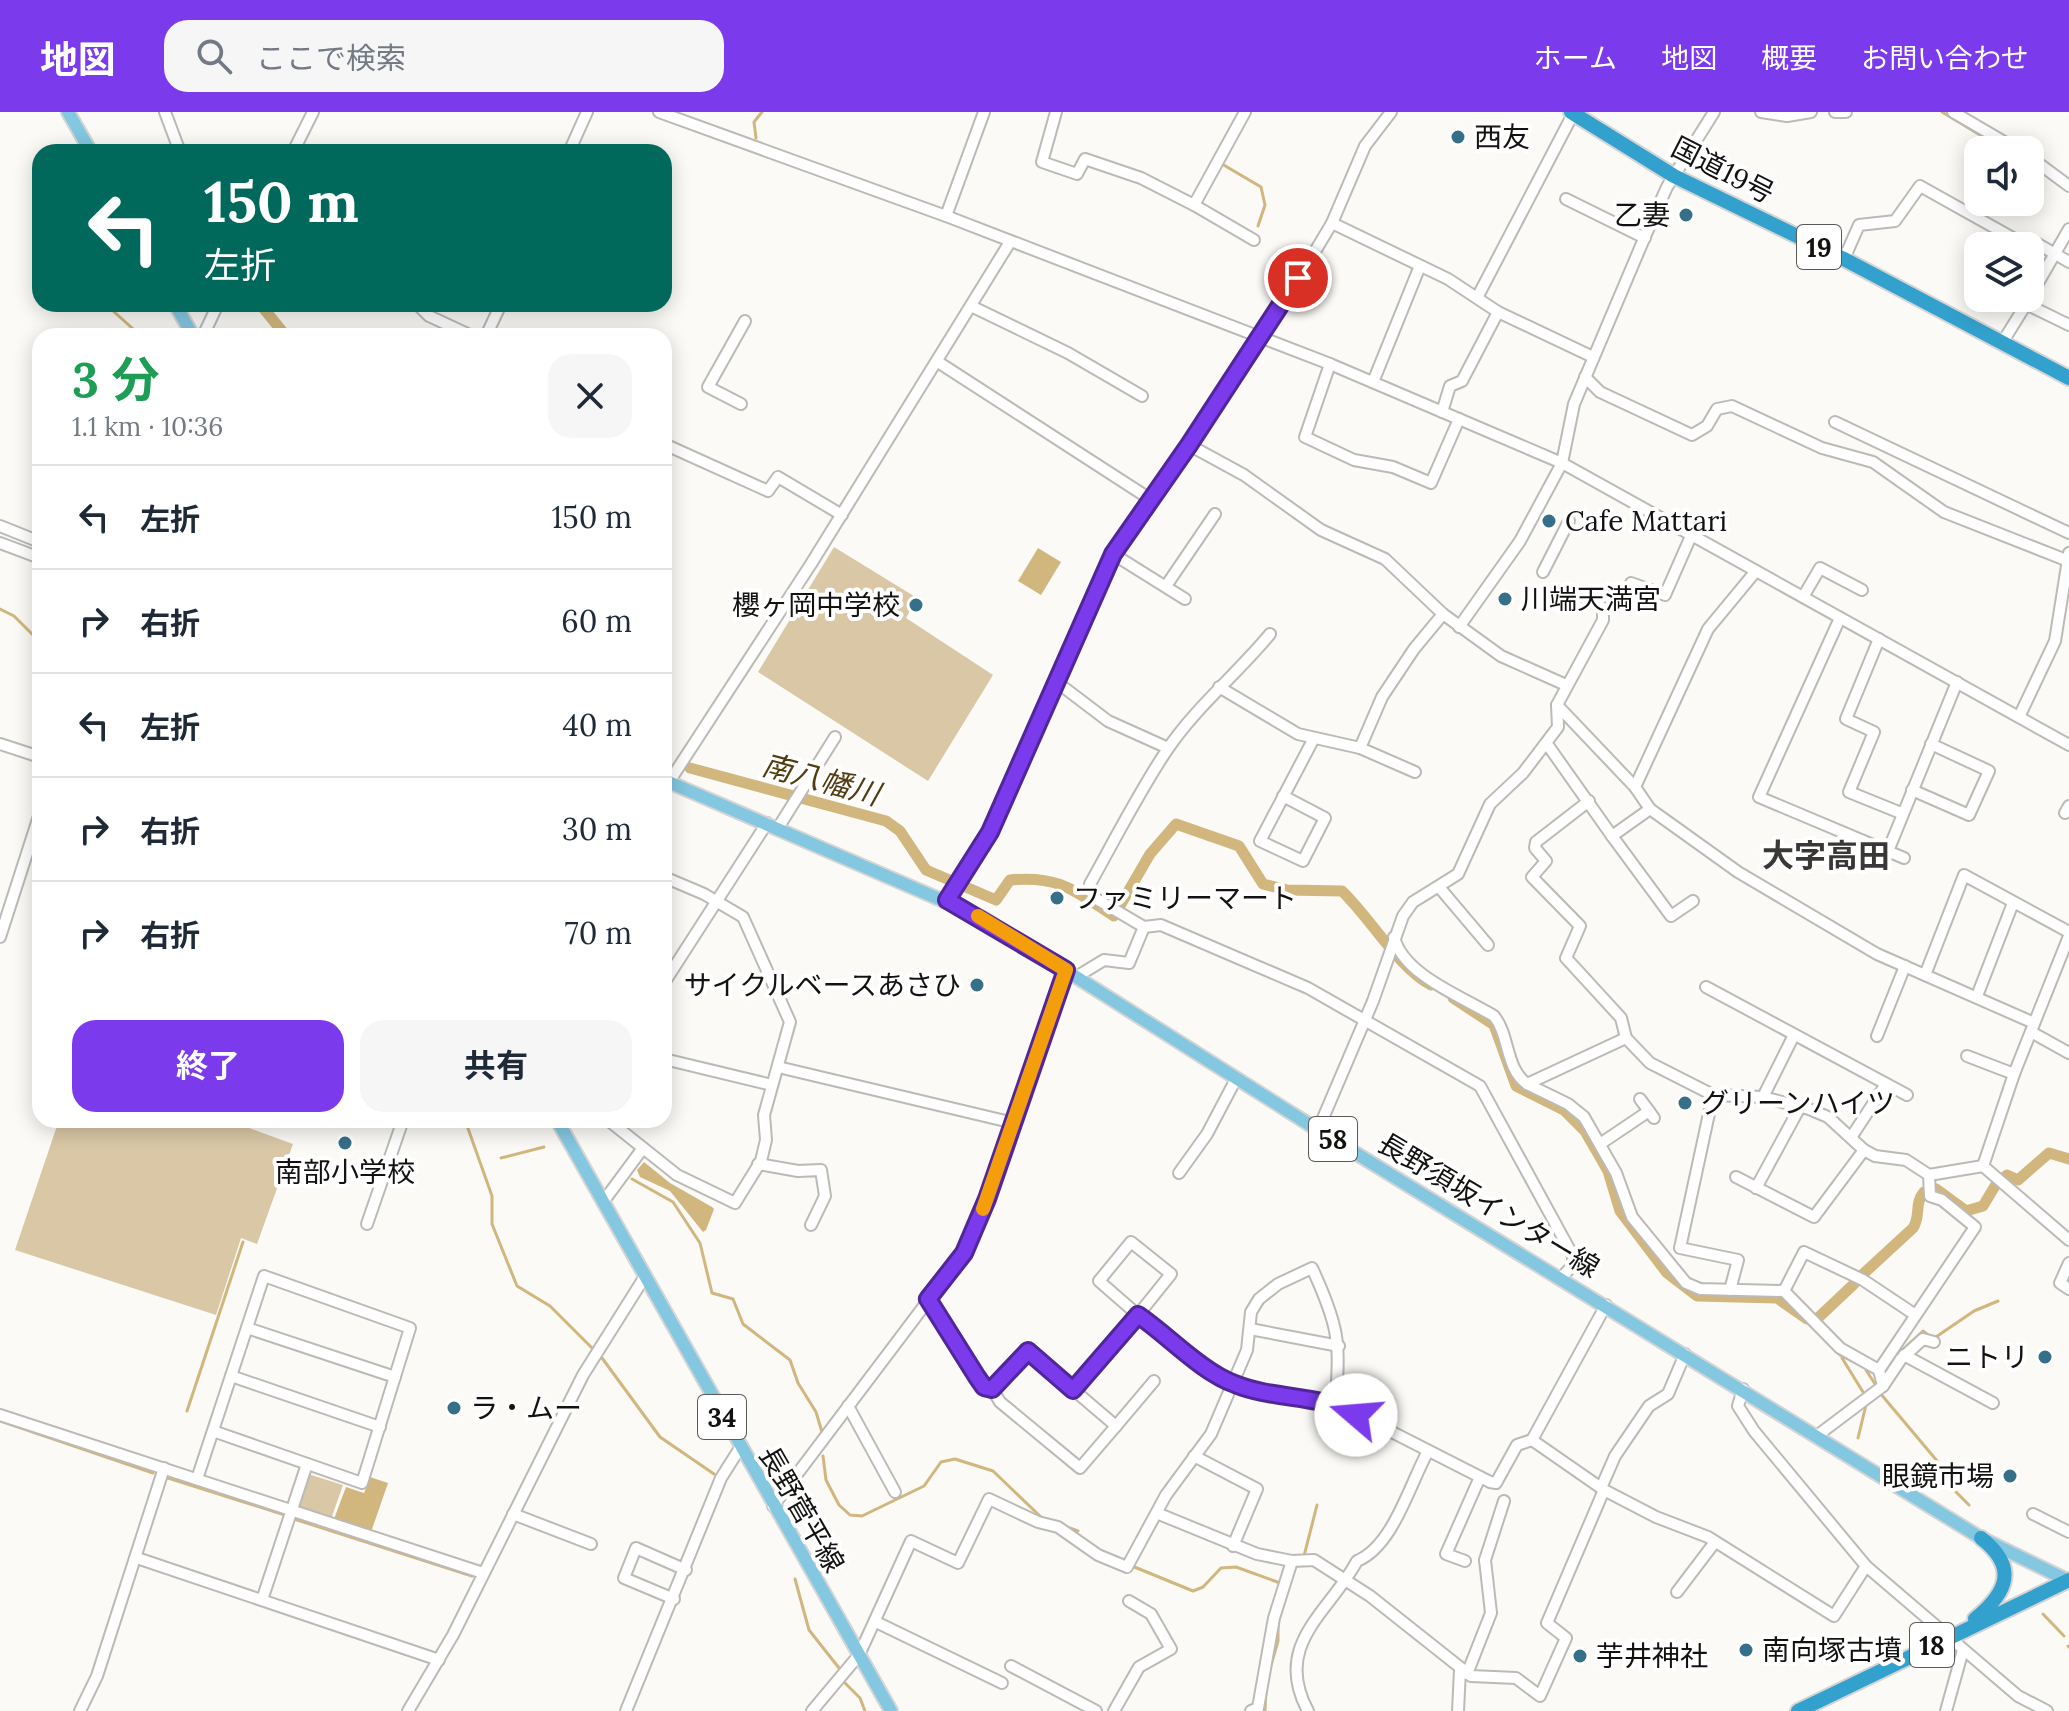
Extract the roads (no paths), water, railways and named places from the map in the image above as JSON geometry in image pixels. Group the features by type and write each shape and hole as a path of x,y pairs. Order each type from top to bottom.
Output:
{"highway":[{"name":"国道19号","path":"1572,113 1674,176 1844,259 2069,378"},
{"path":"1953,1634 1988,1608 2003,1585 2001,1558 1981,1538"},
{"name":"18","path":"1798,1711 2068,1581"}],"main road":[{"path":"68,112 86,144"},
{"name":"長野須坂インター線","path":"672,783 947,900 1981,1538 2068,1581"},
{"name":"長野菅平線","path":"561,1128 891,1711"}],"street":[{"path":"165,112 177,144"},
{"path":"297,144 313,112"},
{"path":"573,144 587,112"},
{"path":"659,112 687,117 1261,336 1562,463 2069,745"},
{"path":"946,216 984,112"},
{"path":"1056,112 1042,162 1077,174 1085,159 1141,178 1254,240"},
{"path":"1194,205 1245,112"},
{"path":"947,900 990,832 1058,683 1097,584 1113,554 1261,336 1332,223 1365,146 1391,112"},
{"path":"1459,627 1520,541 1562,463 1564,441 1593,357 1674,176 1714,112"},
{"path":"1761,112 1787,116 1811,112"},
{"path":"1835,112 1846,112"},
{"path":"1953,112 1994,136"},
{"path":"1478,296 1572,113"},
{"path":"2044,167 2069,186"},
{"path":"1844,259 1859,225 1895,221 1920,186 2022,243 2031,240 2069,262"},
{"path":"1566,199 1645,238"},
{"path":"1332,223 1478,296 1498,312 1593,357"},
{"path":"2044,273 2069,229"},
{"path":"672,773 842,515 973,307 1010,242"},
{"path":"1373,382 1420,266"},
{"path":"973,307 1068,353 1142,396"},
{"path":"2044,309 2069,325"},
{"path":"425,312 455,328"},
{"path":"1442,412 1450,386 1462,381 1498,312"},
{"path":"2002,343 2021,312"},
{"path":"741,404 708,387 745,321"},
{"path":"938,362 1150,499"},
{"path":"1330,364 1305,437 1354,460 1393,467 1431,483 1459,419"},
{"path":"1585,377 1600,392 1692,435 1707,426 1717,409 1732,406 1822,448 1873,462 1944,512 2068,560 2066,592 2055,641 2019,717"},
{"path":"1835,422 2069,533"},
{"path":"1189,445 1244,475 1321,530 1385,559 1443,614 1501,656 1566,685"},
{"path":"672,448 768,491 778,477 842,515"},
{"path":"1166,586 1215,514"},
{"path":"1543,572 1569,521"},
{"path":"0,526 32,539"},
{"path":"1631,583 1665,595 1691,536"},
{"path":"0,543 32,555"},
{"path":"1113,554 1185,599"},
{"path":"1803,597 1820,568 1862,590"},
{"path":"1635,787 1708,629 1756,571"},
{"path":"1318,1130 1364,1021 1392,943 1413,902 1458,874 1466,863 1478,826 1490,803 1547,744 1558,727 1557,705 1603,620 1603,608 1579,593"},
{"path":"1360,748 1382,697 1414,649 1443,614"},
{"path":"1840,618 1759,797 1904,858"},
{"path":"1270,634 1246,663 1219,687 1168,748 1090,884 1093,897 1144,927 1161,925 1308,988 1480,1086 1573,1256 1573,1265 1562,1277"},
{"path":"1879,639 1846,719 1874,732 1849,792 1901,813"},
{"path":"1888,851 1957,682"},
{"path":"1058,683 1108,721 1168,748"},
{"path":"1219,687 1313,740 1360,748 1415,772"},
{"path":"1557,705 1635,787 1650,809 1726,865 1877,954 1977,996 2069,1053"},
{"path":"672,970 772,826 800,797 835,737"},
{"path":"1283,796 1325,818 1303,861 1260,841 1283,796 1313,740"},
{"path":"0,744 32,754"},
{"path":"1547,744 1671,916 1693,901"},
{"path":"1912,790 1969,815 1989,771 1931,744"},
{"path":"1589,801 1536,842 1535,848 1546,861 1532,877 1580,926 1566,958 1621,1018 1626,1038 1650,1063 1713,1095 1763,1097 1828,1117 1864,1150 1875,1156 1906,1160 1929,1175 1983,1166"},
{"path":"1612,836 1650,809"},
{"path":"0,937 32,838"},
{"path":"1925,975 1964,875 2069,934 2014,1074 1983,1166"},
{"path":"618,1128 677,1175 735,1203 758,1164 766,1140 764,1115 790,1022 780,994 743,917 672,881"},
{"path":"1439,887 1488,945"},
{"path":"1977,996 2013,903"},
{"path":"773,1506 964,1253 1071,974 1104,960 1129,963 1144,927"},
{"path":"1392,943 1415,968 1494,1016 1502,1025 1515,1070 1527,1084 1568,1104 1584,1117 1616,1173 1632,1217 1675,1272 1700,1289 1784,1291 1840,1348 1879,1370"},
{"path":"672,961 676,963"},
{"path":"1877,1036 1905,966"},
{"path":"1706,987 1742,1004 1793,1037 1907,1095"},
{"path":"1763,1097 1793,1037"},
{"path":"1527,1084 1626,1038"},
{"path":"1967,1056 2014,1074"},
{"path":"672,1061 772,1085"},
{"path":"778,1067 1014,1123"},
{"path":"1179,1173 1207,1134 1236,1079"},
{"path":"1852,1136 1886,1084"},
{"path":"1713,1095 1680,1248 1738,1260 1730,1290"},
{"path":"1600,1144 1652,1115 1640,1099"},
{"path":"1756,1188 1800,1107"},
{"path":"367,1224 400,1128"},
{"path":"603,1202 643,1148"},
{"path":"1736,1177 1814,1217 1864,1150"},
{"path":"758,1164 798,1171 821,1170 825,1196 811,1225"},
{"path":"1983,1166 2069,1240"},
{"path":"1883,1386 1879,1370 1975,1227 1942,1200 1930,1196 1929,1175"},
{"path":"1073,1390 1138,1315 1171,1274 1131,1242 1099,1281 1138,1315 1233,1384 1282,1398 1335,1403 1496,1483 1517,1445 1532,1440 1606,1305"},
{"path":"1784,1291 1804,1252 1863,1280 1914,1314"},
{"path":"2069,1263 2060,1283 2069,1289"},
{"path":"812,1711 859,1655 911,1541 958,1563 989,1499 1071,1534 1121,1567 1127,1567 1159,1514 1166,1495 1211,1434 1247,1350 1251,1312 1259,1299 1278,1284 1312,1268 1336,1325 1339,1346 1335,1403"},
{"path":"197,1479 264,1276 410,1328 362,1483 213,1431"},
{"path":"408,1711 439,1660 583,1375 644,1278"},
{"path":"928,1299 984,1387 992,1389 1000,1402 1080,1468 1154,1381"},
{"path":"247,1328 395,1377"},
{"path":"1250,1329 1339,1346"},
{"path":"1818,1435 1883,1386 1904,1355 1923,1339 1934,1342"},
{"path":"992,1389 1028,1351 1116,1426"},
{"path":"1159,1514 1233,1546 1292,1561 1314,1560 1388,1609 1464,1672 1516,1678 1540,1696 1566,1638 1547,1623 1615,1456 1649,1406 1668,1394 1685,1354"},
{"path":"1904,1355 1993,1403"},
{"path":"231,1376 380,1427"},
{"path":"1743,1389 1738,1406 1754,1431 1866,1566 1953,1634 1963,1650 2018,1696 2047,1711"},
{"path":"848,1406 895,1492"},
{"path":"0,1415 483,1573"},
{"path":"1532,1440 1603,1489 1715,1542 1834,1616 1866,1566"},
{"path":"626,1711 721,1478 740,1448"},
{"path":"1308,1711 1296,1680 1298,1649 1357,1561 1373,1554 1390,1535 1393,1519 1428,1451"},
{"path":"1194,1456 1257,1489 1233,1546"},
{"path":"262,1600 307,1464"},
{"path":"80,1711 97,1676 164,1468"},
{"path":"1465,1561 1446,1554 1480,1477"},
{"path":"1458,1711 1464,1672 1491,1613 1485,1560 1504,1501"},
{"path":"513,1514 591,1544"},
{"path":"2033,1514 2069,1532"},
{"path":"1677,1592 1715,1542"},
{"path":"674,1599 624,1578 636,1548 686,1570"},
{"path":"137,1558 439,1660"},
{"path":"1251,1711 1258,1708 1292,1561"},
{"path":"1114,1711 1139,1667 1171,1649 1151,1614 1129,1601"},
{"path":"876,1622 1002,1683"},
{"path":"1946,1711 1963,1650"},
{"path":"1011,1666 1096,1711"}],"waterway":[{"path":"756,138 754,122 762,112"},
{"path":"1942,112 1982,136"},
{"path":"1222,164 1261,187 1265,205 1258,226"},
{"path":"114,312 132,328"},
{"name":"南八幡川","path":"266,312 280,328"},
{"path":"0,609 14,616 32,634"},
{"name":"南八幡川","path":"690,768 886,821 900,831 926,870 996,900 1010,880 1041,880 1066,887 1114,916 1150,854 1176,824 1239,846 1263,884 1287,890 1342,891 1407,967 1431,985"},
{"name":"南八幡川","path":"1453,998 1494,1025 1516,1086 1564,1110 1585,1131 1608,1171 1620,1211 1667,1273 1697,1296 1777,1298 1807,1319"},
{"path":"468,1128 492,1196 492,1224 517,1286 550,1306 594,1350"},
{"path":"501,1158 544,1147"},
{"name":"南八幡川","path":"2002,1179 2007,1175 2018,1180 2049,1153 2069,1159"},
{"path":"632,1179 673,1202 700,1243 712,1293 733,1299 743,1324 790,1360 798,1383 816,1412 822,1432"},
{"name":"南八幡川","path":"1936,1189 1966,1211 1983,1206 1995,1186"},
{"name":"南八幡川","path":"1862,1275 1913,1228 1924,1192"},
{"path":"187,1411 243,1242"},
{"name":"南八幡川","path":"1819,1317 1855,1283"},
{"path":"1884,1375 1896,1356 1923,1331 1933,1339 1974,1311 1998,1301"},
{"path":"1831,1345 1840,1355 1868,1369"},
{"path":"602,1358 660,1437 714,1474"},
{"path":"1842,1358 1863,1392"},
{"path":"1866,1370 1875,1384"},
{"path":"1880,1393 1938,1462 1942,1478 1969,1505"},
{"path":"1858,1438 1866,1405"},
{"path":"0,1421 153,1473"},
{"path":"823,1456 826,1480 839,1505 850,1515 862,1516 924,1486 941,1462 955,1459 993,1471 1042,1518 1078,1531"},
{"path":"168,1478 285,1515"},
{"path":"1304,1556 1317,1505"},
{"path":"294,1519 472,1576"},
{"path":"1132,1566 1193,1591 1203,1587 1221,1568 1236,1567 1283,1584"},
{"path":"795,1579 809,1630 839,1668"},
{"path":"1279,1617 1286,1594"},
{"path":"2043,1614 2064,1636"},
{"path":"1269,1672 1278,1641 1278,1624"},
{"path":"843,1681 860,1698 865,1711"},
{"path":"1265,1711 1266,1687"}],"place":[{"name":"西友","path":"1458,137"},
{"name":"乙妻","path":"1686,215"},
{"name":"Cafe Mattari","path":"1549,521"},
{"name":"川端天満宮","path":"1505,599"},
{"name":"櫻ヶ岡中学校","path":"916,605"},
{"name":"ファミリーマート","path":"1057,898"},
{"name":"サイクルベースあさひ","path":"977,985"},
{"name":"グリーンハイツ","path":"1685,1103"},
{"name":"南部小学校","path":"345,1143"},
{"name":"ニトリ","path":"2045,1357"},
{"name":"ラ・ムー","path":"454,1408"},
{"name":"眼鏡市場","path":"2010,1476"},
{"name":"南向塚古墳","path":"1746,1650"},
{"name":"芋井神社","path":"1580,1656"}],"district":[{"name":"大字高田","path":"1826,855"}]}
